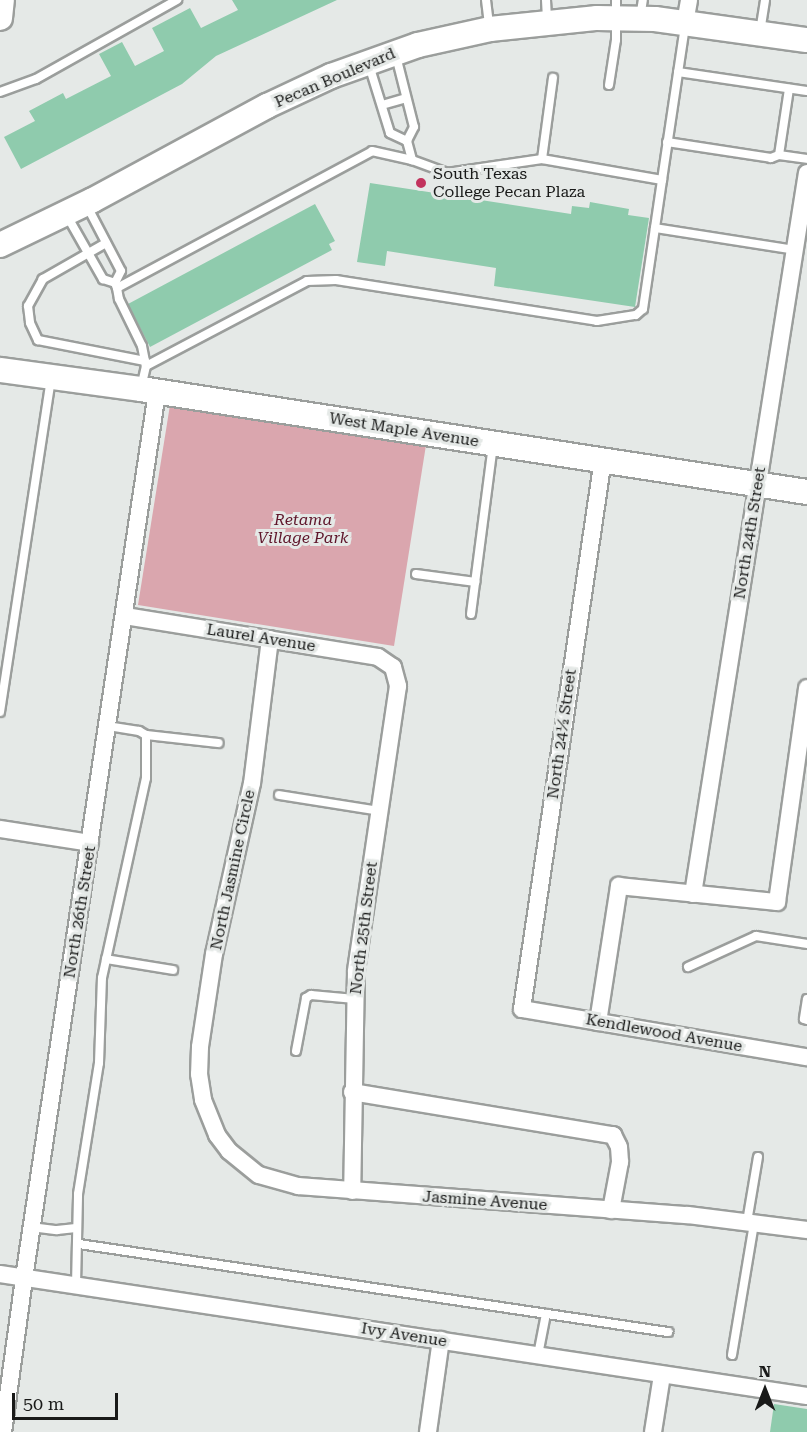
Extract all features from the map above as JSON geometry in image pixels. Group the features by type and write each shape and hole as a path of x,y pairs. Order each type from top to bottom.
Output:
{"main road":[{"path":"0,18 3,0"},
{"name":"Pecan Boulevard","path":"0,245 76,208 267,106 368,62 395,52 490,29 546,11 641,9 687,11 759,33 807,40"},
{"name":"West Maple Avenue","path":"0,370 51,377 147,377 493,443 807,492"}],"street":[{"name":"North 24th Street","path":"693,894 807,173"},
{"name":"North 26th Street","path":"3,1432 24,1278 125,616 147,377"},
{"name":"North 24½ Street","path":"522,1008 603,459"},
{"name":"Laurel Avenue","path":"125,616 378,657 393,667"},
{"name":"North Jasmine Circle","path":"203,1100 199,1074 202,1020 252,783 270,639"},
{"name":"North 25th Street","path":"351,1191 356,972 398,686 393,667"},
{"path":"598,1022 619,886 777,902 807,688"},
{"path":"0,829 90,843"},
{"name":"Kendlewood Avenue","path":"522,1008 807,1057"},
{"path":"352,1092 613,1135 619,1147 620,1162 611,1210"},
{"name":"Jasmine Avenue","path":"203,1100 217,1135 229,1151 260,1175 298,1186 611,1210 807,1230"},
{"name":"Ivy Avenue","path":"0,1274 807,1396"},
{"path":"428,1432 441,1340"},
{"path":"653,1432 662,1375"}],"lane":[{"path":"0,92 36,79 177,0"},
{"path":"486,0 490,29"},
{"path":"759,33 765,0"},
{"path":"609,85 616,40 616,9"},
{"path":"106,243 43,279 28,306 30,323 38,340 147,377 307,281 336,280 597,321 636,315 643,309 687,11"},
{"path":"395,52 414,127 407,141 412,160"},
{"path":"368,62 390,133 407,141"},
{"path":"678,72 807,91"},
{"path":"542,159 553,78"},
{"path":"778,155 789,89"},
{"path":"382,105 406,98"},
{"path":"667,142 771,158 778,155 807,159"},
{"path":"116,286 372,151 412,160 447,173 542,159 662,180"},
{"path":"76,208 106,243 121,271 116,286 119,299 142,346 147,377"},
{"path":"76,208 88,254 103,279 116,286"},
{"path":"654,228 795,250"},
{"path":"0,712 51,377"},
{"path":"471,614 493,443"},
{"path":"416,574 475,582"},
{"path":"108,726 139,731 146,735 219,743"},
{"path":"76,1285 79,1186 99,1063 100,1003 106,959 146,778 146,735"},
{"path":"279,795 380,811"},
{"path":"688,967 756,936 807,945"},
{"path":"106,959 172,970"},
{"path":"296,1051 306,998 311,995 355,999"},
{"path":"807,999 804,1019 807,1020"},
{"path":"732,1355 758,1157"},
{"path":"32,1227 57,1230 76,1228"},
{"path":"79,1244 668,1332"},
{"path":"538,1355 546,1314"}],"green space":[{"name":"Retama Village Park","path":"170,405 426,445 394,646 138,605"}],"building":[{"path":"232,0 337,0 216,56 182,84 21,169 4,137 35,121 29,111 63,93 66,99 111,76 99,54 122,42 135,66 164,51 152,28 190,8 201,28 238,10"},
{"path":"370,183 571,214 572,206 589,208 590,202 629,209 628,215 649,218 635,307 494,286 496,268 387,251 385,266 357,262"},
{"path":"315,204 335,241 329,244 332,250 150,347 128,304"},
{"path":"774,1404 807,1409 807,1432 770,1432"}],"place":[{"name":"South Texas College Pecan Plaza","path":"421,183"}]}
